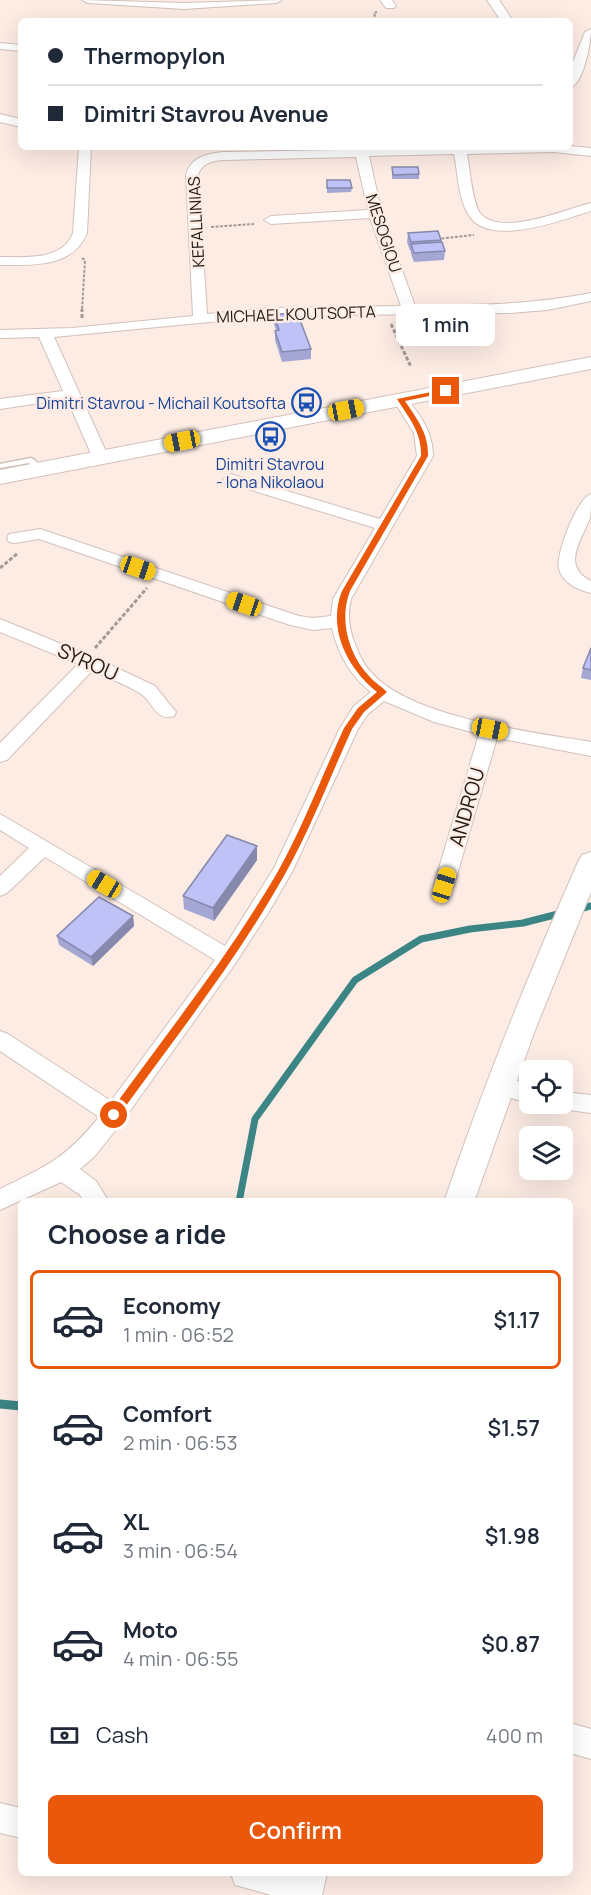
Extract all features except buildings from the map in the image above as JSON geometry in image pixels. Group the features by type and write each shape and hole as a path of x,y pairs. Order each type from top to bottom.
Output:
{"main road":[{"path":"0,477 591,363"}],"street":[{"path":"87,0 172,6 276,0"},
{"path":"493,0 505,18"},
{"path":"573,77 591,32"},
{"path":"0,46 18,48"},
{"path":"0,118 18,122"},
{"path":"0,261 42,260 69,250 79,237 85,150"},
{"name":"KEFALLINIAS","path":"200,318 192,174 195,166 201,161 223,156 491,150"},
{"name":"KEFALLINIAS","path":"572,150 591,152"},
{"path":"460,151 473,211 478,218 489,224 504,227 520,226 591,207"},
{"name":"MESOGIOU","path":"362,154 375,214 410,311"},
{"path":"271,220 375,214"},
{"name":"MICHAEL KOUTSOFTA","path":"0,334 45,334 272,312 510,309 547,306 591,297"},
{"path":"45,334 100,456"},
{"path":"0,404 71,394"},
{"path":"401,399 421,431 425,443 424,456 340,605 340,621 355,664 366,679 382,692 423,712 490,729 591,749"},
{"path":"231,479 385,526"},
{"path":"591,499 568,551 566,562 572,576 591,588"},
{"path":"15,538 40,534 296,621 313,624 340,621"},
{"name":"SYROU","path":"0,625 88,661 149,690 167,712"},
{"path":"0,755 88,661"},
{"path":"0,1200 62,1170 87,1149 114,1115 228,958 283,870 348,728 361,710 382,692"},
{"name":"ANDROU","path":"444,885 490,729"},
{"path":"0,821 228,958"},
{"path":"0,888 42,848"},
{"path":"460,1198 499,1086 560,930 591,862"},
{"path":"0,1040 114,1115"},
{"path":"499,1086 519,1091"},
{"path":"573,1102 591,1104"},
{"path":"62,1170 88,1188 94,1198"},
{"path":"573,1739 591,1744"},
{"path":"0,1818 18,1822"},
{"path":"257,1876 305,1885"}],"lane":[{"path":"0,466 31,460 38,469"}],"path":[{"path":"195,227 246,226 271,220"},
{"path":"428,239 471,237 489,224"},
{"path":"69,250 85,260 82,331"},
{"path":"385,311 411,368"},
{"path":"88,661 158,575"}],"waterway":[{"path":"576,910 591,906"},
{"path":"240,1198 255,1119 355,980 421,939 470,929 523,923 562,913"},
{"path":"0,1404 18,1406"}],"place":[{"name":"Dimitri Stavrou - Michail Koutsofta","path":"307,403"},
{"name":"Dimitri Stavrou - Iona Nikolaou","path":"270,436"}],"route":[{"path":"114,1115 228,958 263,904 283,870 348,728 361,710 382,692 366,679 355,664 343,636 340,605 424,456 425,443 421,431 401,399 446,391"}]}
